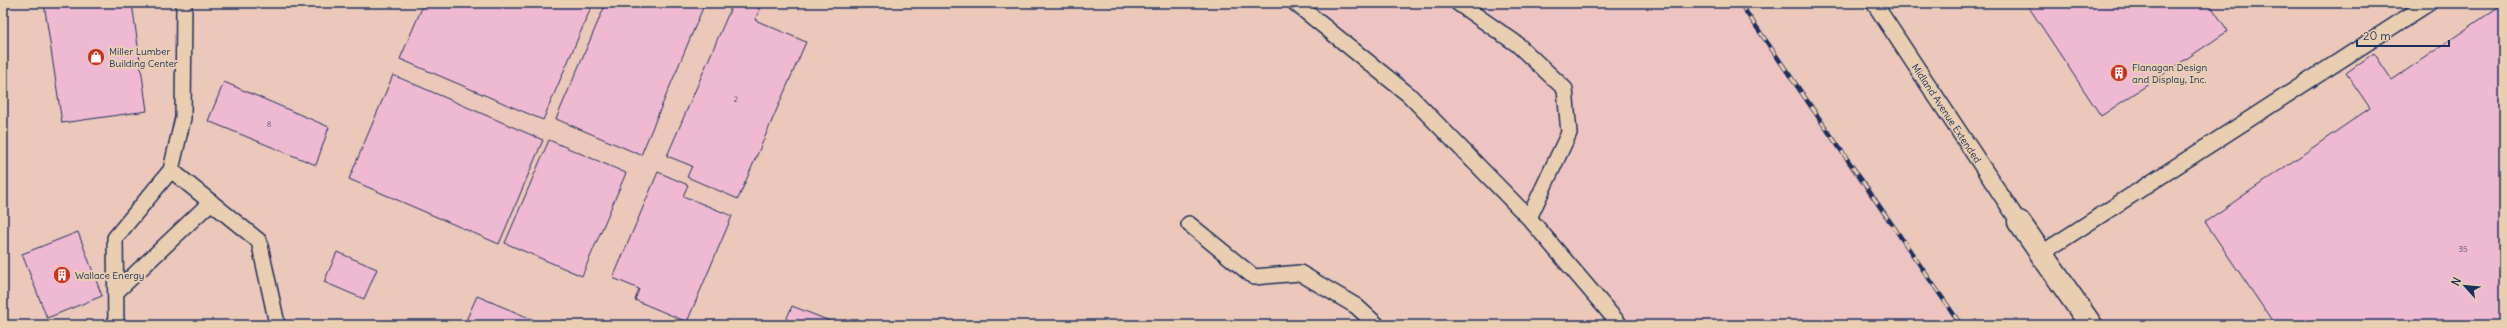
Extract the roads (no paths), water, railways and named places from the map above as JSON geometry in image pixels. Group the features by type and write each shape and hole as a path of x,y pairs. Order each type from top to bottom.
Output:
{"street":[{"path":"2019,222 2091,325"}],"lane":[{"path":"116,325 115,238 171,170 183,118 184,3"},
{"path":"1295,3 1409,95 1529,218 1620,325"},
{"path":"1458,3 1517,44 1565,89 1569,133 1529,218"},
{"name":"Midland Avenue Extended","path":"1874,3 2019,222"},
{"path":"2042,253 2429,3"},
{"path":"171,170 259,241 276,319 274,325"},
{"path":"116,292 211,202"},
{"path":"1189,224 1254,277 1300,273 1356,306 1376,325"}],"railway":[{"path":"1740,3 1961,325"}],"place":[{"name":"Miller Lumber Building Center","path":"96,57"},
{"name":"Flanagan Design and Display, Inc.","path":"2119,73"},
{"name":"Wallace Energy","path":"62,275"}]}
